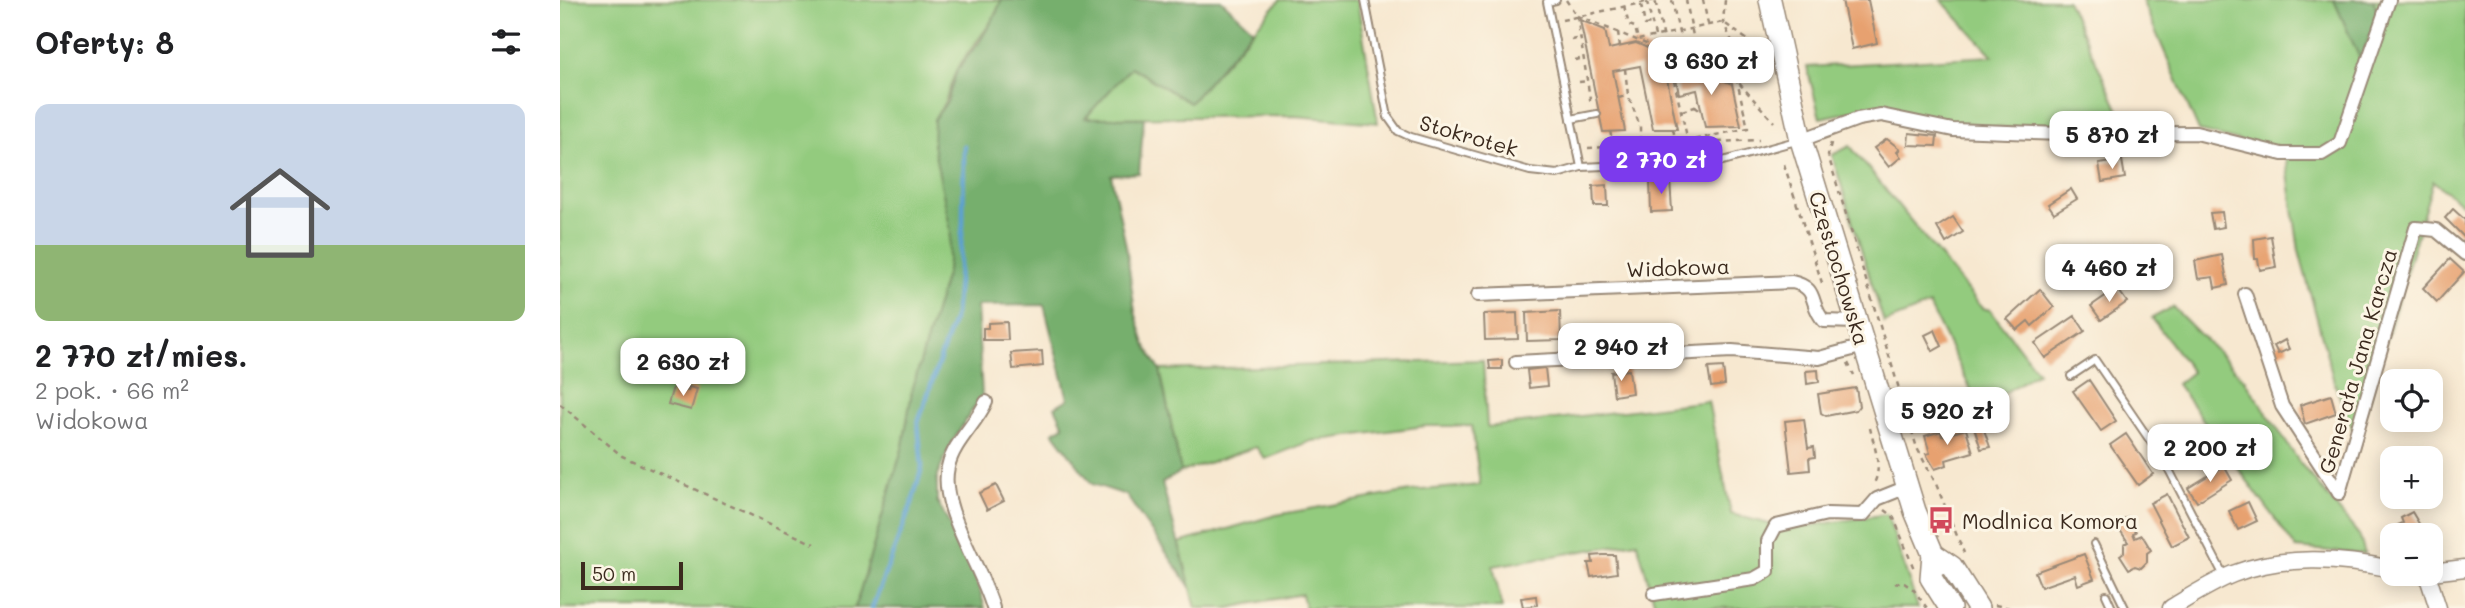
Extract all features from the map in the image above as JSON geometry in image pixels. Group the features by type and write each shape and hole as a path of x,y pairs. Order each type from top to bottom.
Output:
{"main road":[{"name":"Częstochowska","path":"1770,0 1801,140 1907,487 1933,554 1931,578 1950,608"},
{"name":"Częstochowska","path":"1933,554 1952,567 1982,605"}],"street":[{"path":"1801,140 1858,119 1881,115 1953,130 2061,134 2196,133 2281,154 2322,154 2340,143 2389,0"},
{"name":"Generała Jana Karcza","path":"2245,294 2283,406 2339,494 2416,228 2436,229 2465,254"},
{"name":"Widokowa","path":"1478,295 1793,282 1805,285 1811,292 1818,315 1824,321 1856,322"},
{"path":"1517,362 1732,351 1819,358 1864,346"},
{"path":"986,402 955,450 948,466 946,489 993,608"},
{"path":"1654,594 1754,579 1768,571 1768,541 1776,526 1827,514 1863,515 1877,499 1907,487"},
{"path":"2171,608 2224,578 2256,567 2301,561 2380,568"},
{"path":"2443,571 2465,568"},
{"path":"2432,586 2438,608"}],"lane":[{"name":"Stokrotek","path":"1365,0 1388,117 1398,131 1530,171 1557,174 1581,167 1723,161 1801,140"},
{"path":"1556,0 1547,1 1581,167"},
{"path":"1572,120 1597,114"},
{"path":"2071,376 2095,360 2166,464 2224,578"},
{"path":"2094,544 2125,608"},
{"path":"2106,595 2112,608"}],"path":[{"path":"1566,0 1577,16 1588,80 1595,102 1584,107"},
{"path":"1552,22 1656,0 1676,99 1682,111 1688,141"},
{"path":"1672,0 1685,61"},
{"path":"1686,0 1699,67"},
{"path":"1703,0 1708,24"},
{"path":"1688,141 1748,128 1737,82 1742,65 1723,22 1725,0"},
{"path":"1647,2 1655,36"},
{"path":"1640,3 1645,25"},
{"path":"1625,6 1629,25 1635,27 1652,24"},
{"path":"1577,16 1737,82 1774,121"},
{"path":"1638,40 1723,22 1749,41"},
{"path":"1635,27 1638,40"},
{"path":"1618,32 1620,47"},
{"path":"1571,40 1581,38"},
{"path":"1575,60 1584,58"},
{"path":"1625,69 1628,95 1640,126 1641,145"},
{"path":"1579,82 1588,80"},
{"path":"1619,98 1628,95"},
{"path":"1682,111 1695,107 1699,100"},
{"path":"1695,107 1702,111"},
{"path":"1723,127 1724,133"},
{"path":"1673,129 1676,142"},
{"path":"1610,131 1613,146"},
{"path":"1834,138 1828,155 1917,448 1936,484 1965,556"},
{"path":"1577,149 1688,141 1766,140"},
{"path":"560,404 622,456 814,544"},
{"path":"1881,510 1888,510 1893,516 1917,576"},
{"path":"1895,584 1901,581 1913,589 1927,608"},
{"path":"1982,605 2008,608"}],"green space":[{"path":"560,0 1001,0 987,28 957,70 943,105 934,119 951,232 947,271 912,391 903,446 855,608 560,608"},
{"path":"1001,0 1221,0 1253,29 1190,103 1131,67 1085,118 1144,118 1139,173 1111,175 1126,246 1135,312 1145,344 1160,370 1181,472 1162,483 1191,588 1126,495 1092,484 1053,432 1064,426 1055,407 1068,399 1044,305 977,306 982,395 952,442 937,476 937,501 972,566 985,608 855,608 903,446 912,391 947,271 951,232 933,145 934,119 947,102 957,70 980,41"},
{"path":"1280,0 1357,0 1378,123 1294,116 1085,118 1131,67 1190,103"},
{"path":"1941,0 2067,0 2128,130 1988,127 1936,119 1893,108 1860,110 1820,118 1807,67 1993,56"},
{"path":"2142,0 2334,0 2360,58 2379,15 2373,0 2465,0 2465,206 2433,181 2357,441 2334,382 2299,251 2285,152 2199,131"},
{"path":"2334,0 2373,0 2379,15 2360,59"},
{"path":"1850,146 1982,308 1990,310 2038,372 1980,408 1929,305 1884,323 1832,155"},
{"path":"2173,307 2244,379 2300,463 2359,535 2365,554 2296,548 2177,384 2192,372 2152,318"},
{"path":"1483,360 1487,427 1708,401 1731,514 1788,529 1887,514 1918,608 1656,608 1637,542 1493,566 1502,608 1305,608 1302,594 1228,608 1196,608 1179,543 1276,515 1411,491 1480,485 1472,426 1426,426 1311,441 1265,459 1256,447 1181,472 1160,370"}],"building":[{"path":"1842,0 1868,0 1877,43 1852,49"},
{"path":"1580,20 1605,30 1609,49 1636,43 1662,54 1677,129 1653,129 1640,66 1613,71 1625,131 1603,132"},
{"path":"1693,67 1732,84 1741,126 1705,127 1697,90 1679,94 1674,72"},
{"path":"1909,133 1937,136 1936,146 1908,145"},
{"path":"1887,139 1900,149 1897,152 1901,157 1889,167 1874,148"},
{"path":"2122,160 2125,178 2102,182 2099,164"},
{"path":"1670,179 1672,211 1651,212 1650,181"},
{"path":"1607,185 1608,206 1594,206 1593,186"},
{"path":"2071,189 2077,199 2054,213 2048,204"},
{"path":"2453,209 2465,220 2465,238 2445,218"},
{"path":"2222,212 2224,227 2213,229 2210,213"},
{"path":"1953,217 1963,232 1946,243 1937,227"},
{"path":"2271,236 2276,267 2260,270 2258,259 2255,259 2254,239"},
{"path":"2222,255 2228,285 2215,288 2213,277 2198,279 2195,261"},
{"path":"2450,259 2464,272 2437,302 2423,288"},
{"path":"2117,288 2127,302 2101,320 2091,306"},
{"path":"2040,289 2054,307 2032,326 2028,321 2017,330 2007,319"},
{"path":"1560,311 1561,340 1527,341 1526,313"},
{"path":"1517,313 1518,339 1485,340 1484,314"},
{"path":"2075,316 2085,331 2045,358 2035,343"},
{"path":"1007,322 1008,340 983,340 983,328 988,328 988,323"},
{"path":"1935,330 1942,346 1933,351 1925,335"},
{"path":"2285,340 2289,349 2278,354 2274,346"},
{"path":"1042,351 1043,366 1013,369 1011,353"},
{"path":"1502,360 1502,369 1490,369 1489,361"},
{"path":"1723,367 1725,385 1711,387 1708,368"},
{"path":"1545,368 1547,386 1529,388 1527,370"},
{"path":"1629,370 1632,393 1614,396 1611,372"},
{"path":"1818,370 1819,382 1807,384 1806,371"},
{"path":"2089,380 2116,421 2101,431 2073,391"},
{"path":"673,387 688,391 689,387 697,389 691,410 668,404"},
{"path":"1856,388 1859,406 1856,410 1826,416 1821,413 1818,394"},
{"path":"2331,395 2336,413 2305,424 2300,405"},
{"path":"1804,419 1808,448 1814,447 1815,457 1809,458 1810,470 1791,472 1785,421"},
{"path":"1982,424 1990,447 1981,449 1974,427"},
{"path":"1966,429 1973,452 1946,460 1947,465 1935,469 1926,454 1930,453 1925,436 1941,431 1942,436"},
{"path":"2126,434 2153,474 2138,485 2110,445"},
{"path":"2224,466 2232,480 2197,502 2188,488"},
{"path":"996,485 1004,501 987,510 979,493"},
{"path":"2167,494 2189,537 2172,546 2150,503"},
{"path":"2248,502 2257,521 2238,530 2229,511"},
{"path":"2412,512 2419,523 2403,523 2401,518"},
{"path":"2129,517 2136,532 2133,533 2135,538 2142,535 2151,550 2147,553 2147,562 2141,568 2135,566 2129,569 2120,555 2124,552 2124,544 2128,542 2116,524"},
{"path":"2084,554 2094,579 2078,585 2075,575 2041,587 2035,572"},
{"path":"1615,555 1617,573 1591,577 1588,563 1593,563 1592,556"},
{"path":"1536,596 1537,605 1523,607 1521,598"}],"waterway":[{"path":"872,608 912,503 922,467 918,423 955,315 963,223 964,146"}],"place":[{"name":"Modlnica Komora","path":"1941,520"}]}
